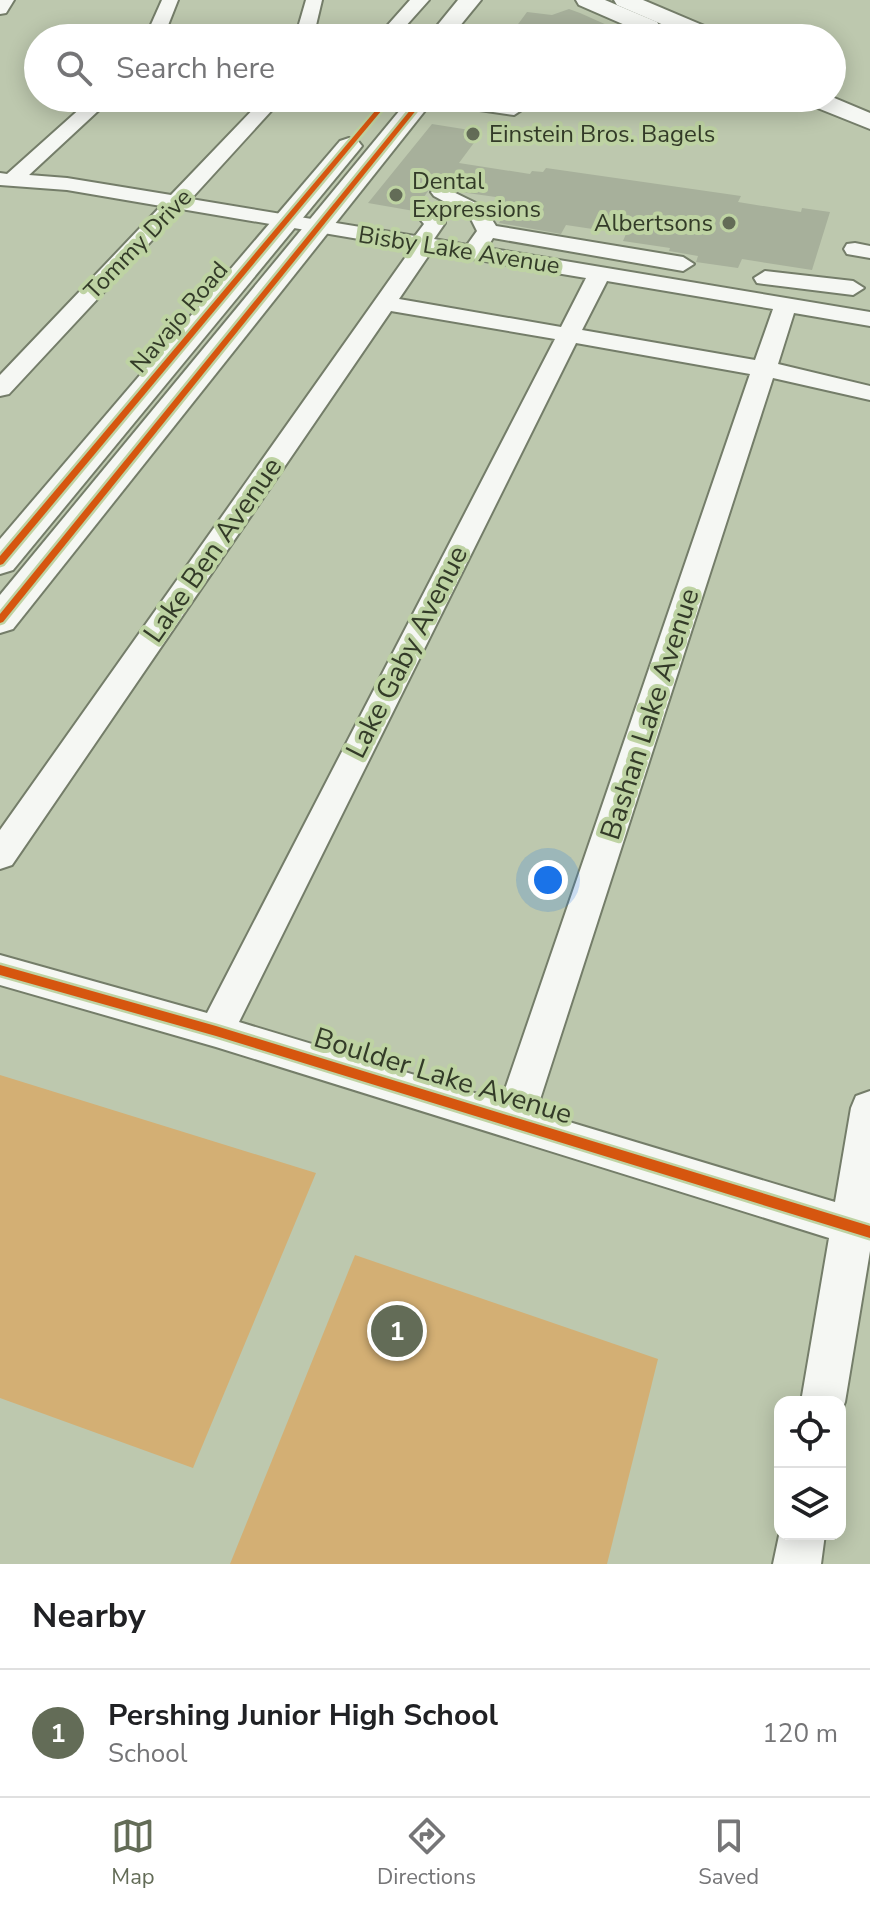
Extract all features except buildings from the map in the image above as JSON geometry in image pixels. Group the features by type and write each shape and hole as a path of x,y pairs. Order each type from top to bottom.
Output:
{"main road":[{"path":"450,24 470,0"},
{"path":"587,0 643,24"},
{"path":"625,0 681,24"},
{"path":"846,100 869,117"},
{"path":"846,109 869,117"},
{"name":"Navajo Road","path":"0,562 287,220 395,112"},
{"name":"Navajo Road","path":"0,620 320,226 398,112"}],"street":[{"path":"0,9 6,0"},
{"path":"160,24 170,0"},
{"path":"308,24 314,0"},
{"path":"397,24 421,0"},
{"path":"6,179 86,112"},
{"name":"Tommy Drive","path":"0,389 261,112"},
{"name":"Bisby Lake Avenue","path":"6,179 67,184 320,226 425,236 473,252 870,319"},
{"path":"441,192 477,211 488,231"},
{"path":"473,252 488,231"},
{"path":"488,231 705,268"},
{"name":"Lake Ben Avenue","path":"0,856 385,303 425,236"},
{"name":"Lake Gaby Avenue","path":"216,1031 600,273"},
{"path":"736,273 859,278"},
{"path":"385,303 765,369 870,393"},
{"name":"Bashan Lake Avenue","path":"513,1124 786,303"},
{"name":"Boulder Lake Avenue","path":"0,970 216,1031 861,1229"},
{"path":"824,1396 861,1229 870,1108"},
{"path":"797,1564 801,1540"}],"shaded area":[{"path":"0,1075 316,1173 193,1468 0,1398"},
{"path":"355,1255 658,1359 607,1564 230,1564"}],"cycle path":[{"path":"0,562 377,112"},
{"path":"0,620 412,112"},
{"path":"0,970 216,1031 870,1232"}],"place":[{"name":"Einstein Bros. Bagels","path":"473,134"},
{"name":"Dental Expressions","path":"396,195"},
{"name":"Albertsons","path":"729,223"},
{"name":"Pershing Junior High School","path":"397,1331"}]}
